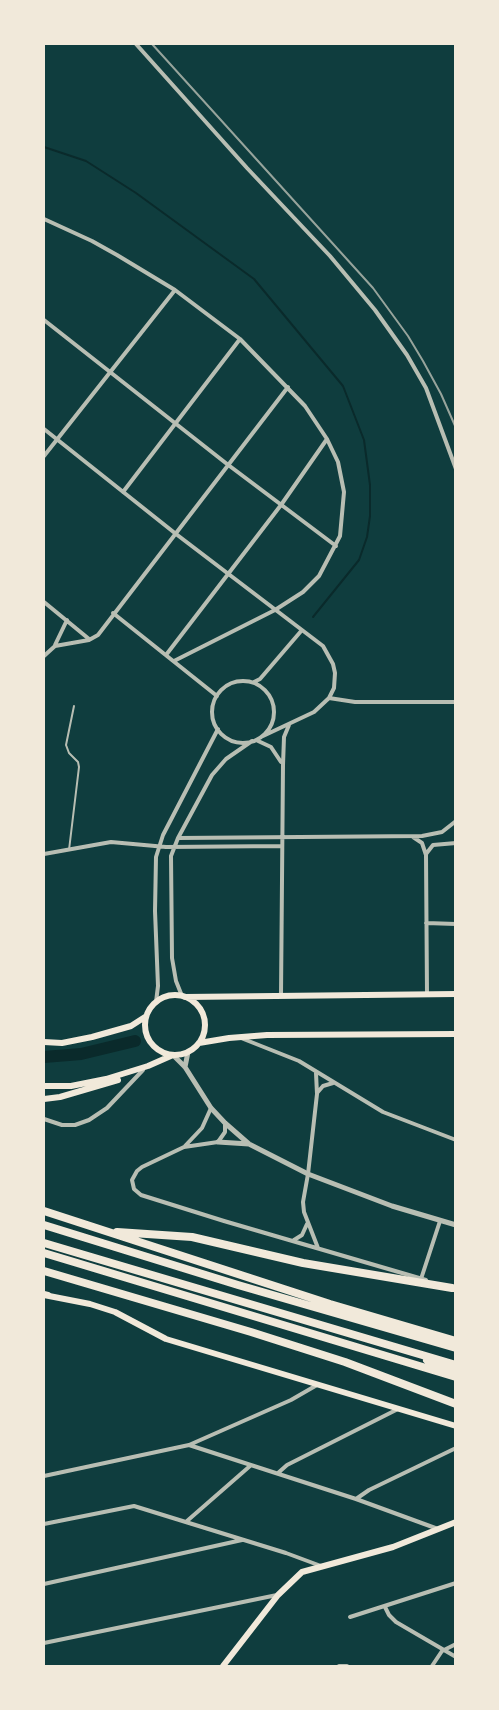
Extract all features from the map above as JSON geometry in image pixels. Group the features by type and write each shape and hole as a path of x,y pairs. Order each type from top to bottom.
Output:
{"highway":[{"path":"44,1211 456,1345"},
{"path":"44,1225 238,1286 437,1342 456,1345"},
{"path":"67,1232 172,1234 303,1263 454,1289"},
{"path":"44,1243 456,1365"},
{"path":"44,1253 456,1375"},
{"path":"44,1270 345,1362 456,1404"},
{"path":"398,1347 456,1375"}],"main road":[{"path":"44,1042 62,1043 130,1026 146,1017 156,1002 166,996 456,994"},
{"path":"44,1086 70,1086 93,1082 188,1052 199,1042 204,1029 203,1015 197,1005 183,996"},
{"path":"146,1017 145,1027 149,1040 159,1050 173,1055"},
{"path":"199,1042 237,1037 456,1034"},
{"path":"44,1099 108,1084 139,1068"},
{"path":"45,1295 90,1304 115,1312 166,1340 456,1426"},
{"path":"223,1666 278,1595 302,1572 393,1547 456,1522"}],"street":[{"path":"136,44 247,168 330,256 375,310 407,355 426,388 456,469"},
{"path":"44,219 92,241 175,290 240,339 304,406 327,439 338,462 344,492 340,536 319,576 312,584 275,610 174,661"},
{"path":"44,456 175,290"},
{"path":"44,320 227,464 336,546"},
{"path":"123,492 240,339"},
{"path":"55,646 89,640 98,634 288,387"},
{"path":"44,429 176,534 323,646 333,664 335,681 329,698 314,712 262,736 226,759 215,770 178,838 170,874 171,949 174,974 183,996"},
{"path":"166,655 327,439"},
{"path":"44,602 89,640"},
{"path":"113,613 217,696"},
{"path":"44,656 55,646 67,620"},
{"path":"252,683 260,679 302,630"},
{"path":"262,736 271,724 274,708 268,694 252,683 241,681 225,687 217,696 212,712 218,729 224,736 235,741 254,741 275,750 283,765"},
{"path":"329,698 355,702 455,701"},
{"path":"281,995 283,765 284,737 289,725"},
{"path":"156,1002 158,986 154,879 158,847 218,729"},
{"path":"178,838 409,836 439,833 456,821"},
{"path":"409,836 420,841 426,855 427,994"},
{"path":"44,854 111,842 174,848 282,846"},
{"path":"426,855 433,845 456,843"},
{"path":"426,923 456,924"},
{"path":"237,1037 286,1055 383,1112 456,1140"},
{"path":"185,1067 188,1052"},
{"path":"173,1055 185,1067 211,1108 249,1144 308,1174 392,1206 456,1226"},
{"path":"44,1119 62,1125 75,1125 89,1120 107,1108 148,1066"},
{"path":"316,1072 317,1094 303,1202 307,1223 318,1248"},
{"path":"317,1094 324,1086 334,1083"},
{"path":"184,1147 202,1128 211,1108"},
{"path":"218,1142 225,1132 225,1123"},
{"path":"249,1144 218,1142 184,1147 136,1171 132,1184 134,1190 141,1195 454,1289"},
{"path":"421,1279 440,1221"},
{"path":"293,1240 302,1235 307,1223"},
{"path":"44,1476 189,1445 291,1400 318,1385"},
{"path":"277,1474 287,1465 399,1409"},
{"path":"189,1445 356,1499 439,1529"},
{"path":"356,1499 369,1490 456,1448"},
{"path":"187,1521 250,1465"},
{"path":"44,1524 134,1506 244,1539 321,1566"},
{"path":"44,1584 244,1539"},
{"path":"350,1617 456,1583"},
{"path":"44,1643 278,1595"},
{"path":"385,1607 396,1622 442,1651 456,1657"},
{"path":"432,1666 442,1651 456,1644"},
{"path":"339,1666 346,1666"}],"lane":[{"path":"69,850 79,767 78,762 69,753 66,744 74,706"}],"waterway":[{"path":"44,147 86,161 136,193 254,279 343,386 364,440 370,485 370,516 367,537 359,560 313,617"},
{"path":"44,1057 81,1054 135,1041"}],"railway":[{"path":"152,44 373,288 423,361 456,428"}]}
